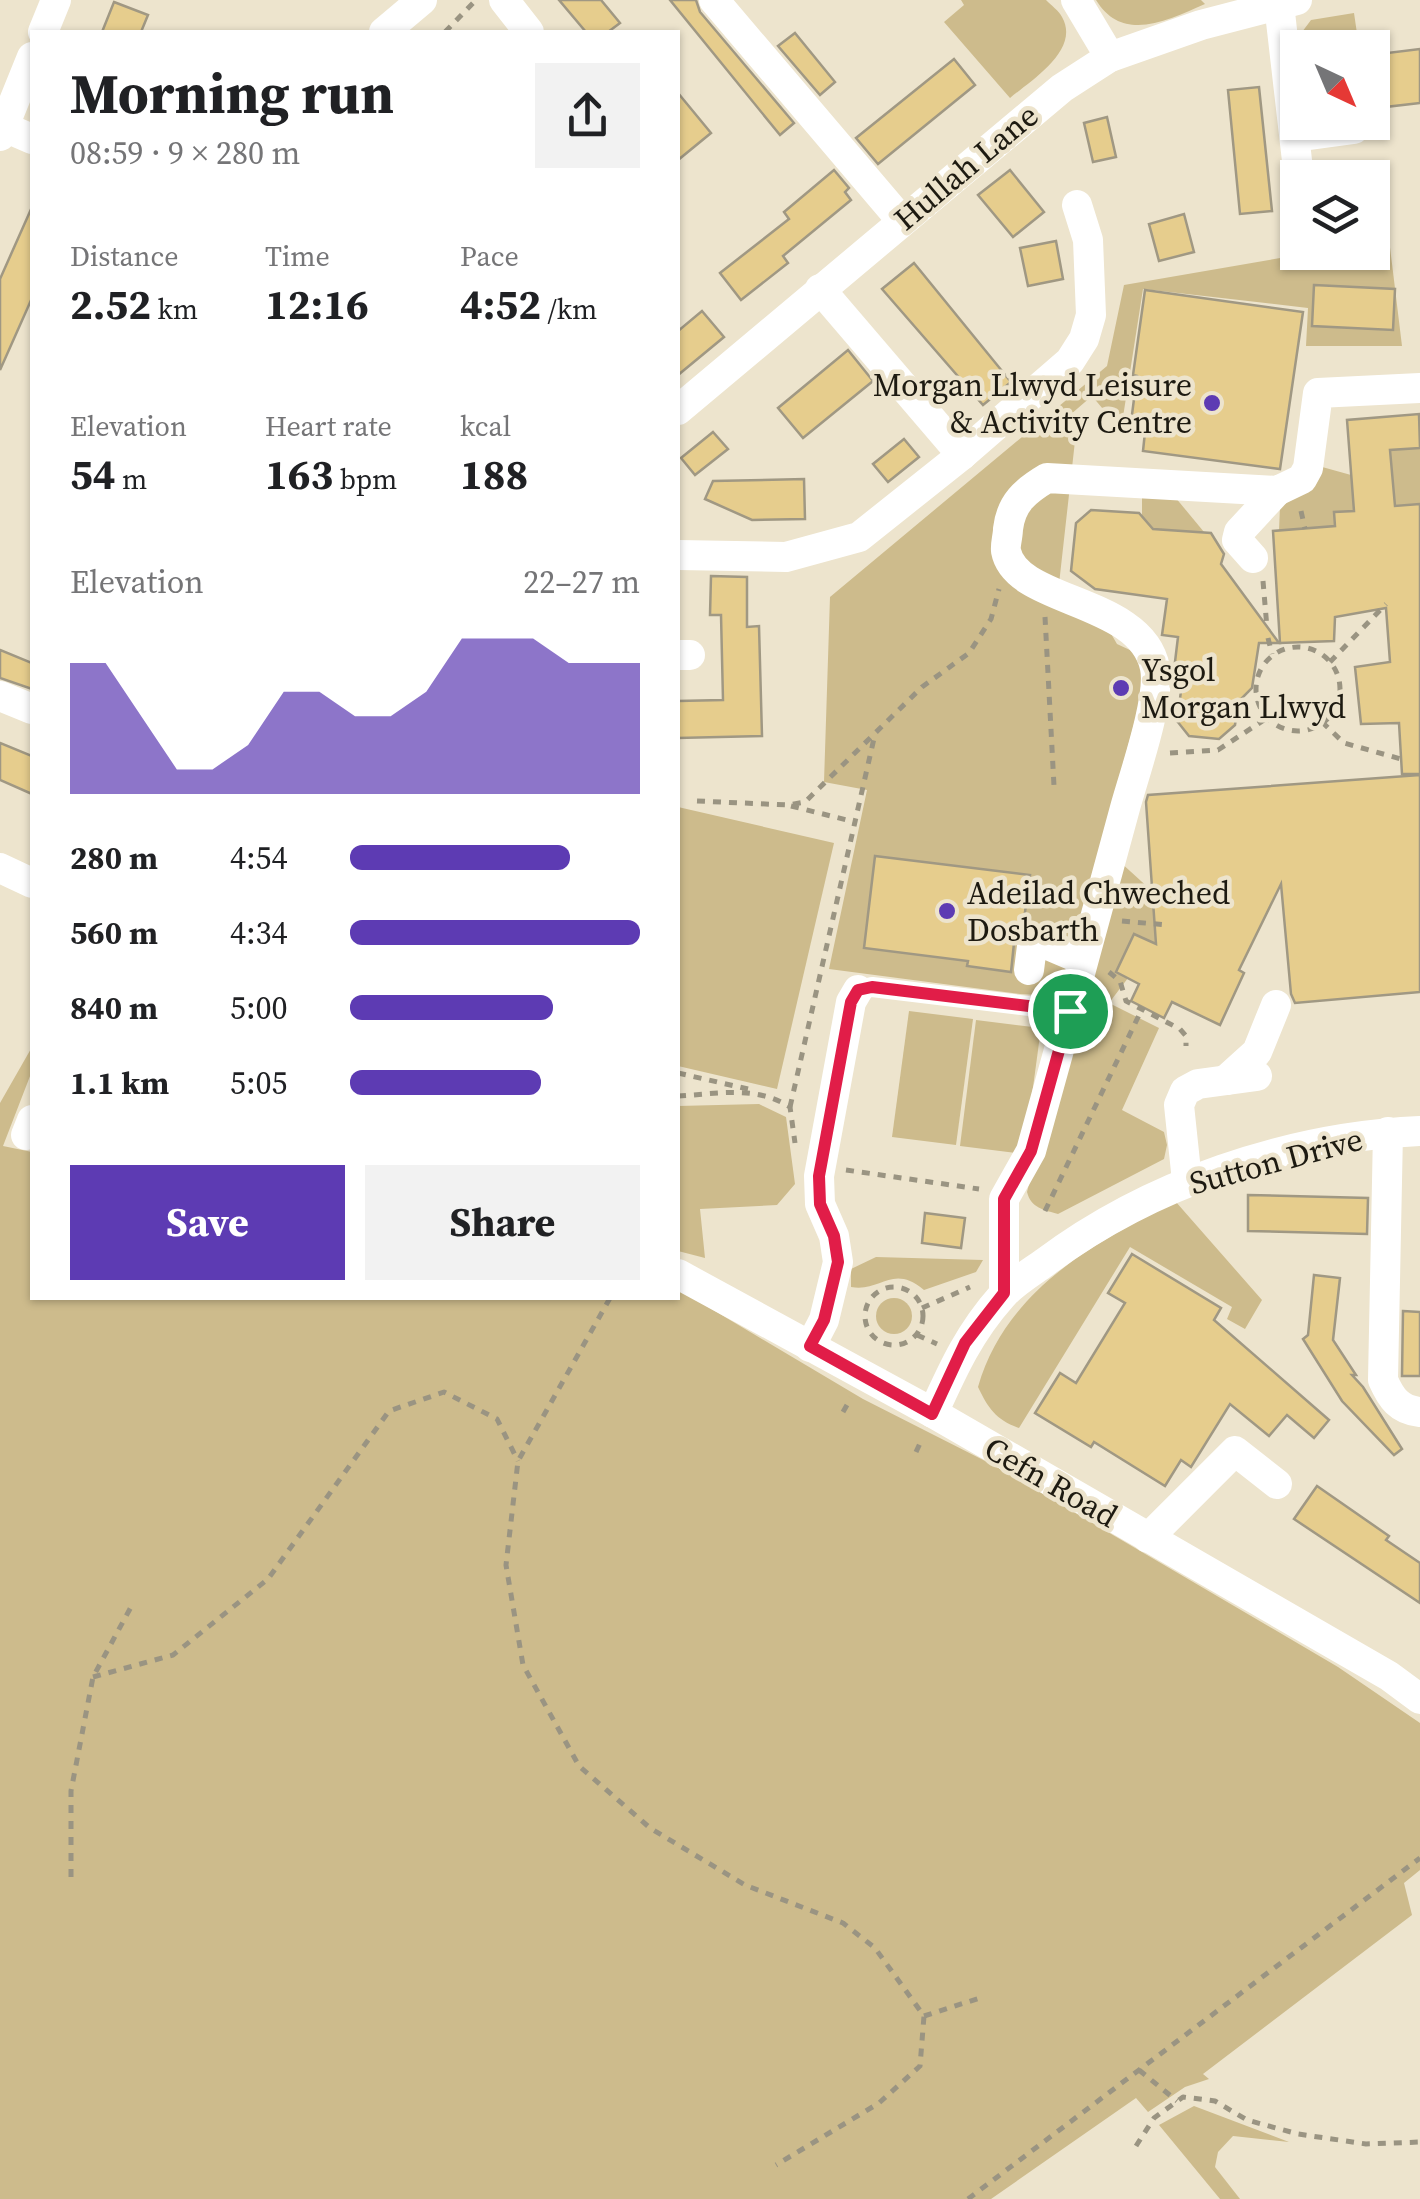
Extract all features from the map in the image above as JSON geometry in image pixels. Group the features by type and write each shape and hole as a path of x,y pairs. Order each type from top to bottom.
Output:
{"street":[{"path":"44,30 56,0"},
{"path":"386,30 422,0"},
{"path":"504,0 527,30"},
{"path":"714,0 902,220"},
{"path":"1076,0 1110,57"},
{"path":"1288,2 1289,30"},
{"name":"Hullah Lane","path":"680,408 1062,88 1110,57 1201,25 1288,2"},
{"path":"30,62 2,131 30,138"},
{"path":"680,555 786,557 859,537 962,455 1070,361 1084,339 1091,314 1099,236 1077,205"},
{"path":"820,289 962,455"},
{"path":"1253,558 1238,540 1240,532 1278,491 1302,479 1308,468 1318,393 1420,388"},
{"path":"1004,1282 1004,1199 1031,1151 1154,695 1155,667 1144,646 1116,620 1030,582 1014,569 1006,550 1010,512 1025,490 1047,478 1278,491"},
{"path":"0,696 30,708"},
{"path":"0,868 30,882"},
{"path":"1028,970 1036,940 1083,960"},
{"path":"810,1346 824,1320 838,1262 834,1236 820,1204 819,1176 851,1002 858,990"},
{"path":"1226,1080 1256,1052 1276,1004"},
{"path":"1187,1181 1178,1105 1185,1091 1198,1084 1256,1076"},
{"name":"Sutton Drive","path":"932,1414 965,1343 1004,1282 1080,1236 1187,1181 1285,1152 1388,1132 1420,1131"},
{"path":"1388,1132 1384,1380 1390,1396 1406,1411 1420,1412"},
{"name":"Cefn Road","path":"680,1275 932,1414 1389,1676 1420,1698"},
{"path":"1148,1538 1235,1450 1277,1484"}],"path":[{"path":"446,30 476,0"},
{"path":"788,806 805,802 818,792 922,686 969,653 982,637 996,605 1006,550"},
{"path":"1253,558 1263,578 1267,628"},
{"path":"1051,590 1045,616 1045,643 1054,786"},
{"path":"1330,662 1386,604"},
{"path":"1268,638 1272,654"},
{"path":"1300,646 1314,649 1330,662 1339,680 1340,694 1336,707 1322,722 1290,731 1267,718 1258,706 1256,678 1272,654 1300,646"},
{"path":"1139,752 1218,750 1267,718"},
{"path":"1322,722 1344,743 1402,760"},
{"path":"790,1107 875,733"},
{"path":"697,801 788,806 855,822"},
{"path":"1094,919 1166,924"},
{"path":"1083,960 1114,975 1126,1001 1180,1029 1186,1036 1186,1046"},
{"path":"858,990 872,987 1070,1011"},
{"path":"1045,1211 1141,1010"},
{"path":"680,1073 757,1092"},
{"path":"922,1308 1004,1282"},
{"path":"884,1288 912,1293 922,1308 922,1327 902,1345 883,1344 874,1338 865,1321 869,1301 884,1288"},
{"path":"609,1300 518,1461 506,1565 523,1664 580,1766 650,1828 745,1885 842,1923 875,1948 924,2016 920,2066 879,2103 776,2165"},
{"path":"94,1677 173,1654 268,1579 388,1411 444,1392 496,1418 518,1461"},
{"path":"71,1877 71,1791 94,1677 132,1607"},
{"path":"968,2199 1420,1858"},
{"path":"924,2016 983,1997"},
{"path":"1139,2070 1178,2102"},
{"path":"1136,2146 1154,2118 1183,2097 1215,2101 1247,2120 1298,2134 1366,2144 1420,2142"}],"shaded area":[{"path":"961,0 1046,0 1062,17 1065,41 1051,64 1010,98 944,22 964,5"},
{"path":"1096,0 1201,0 1205,4 1161,21 1133,25 1107,13"},
{"path":"1354,13 1356,30 1304,30 1311,20"},
{"path":"1390,247 1402,346 1306,346 1308,308 1143,289 1123,417 1108,415 1092,396 1063,421 1075,441 1057,602 1106,625 1117,644 1132,651 1147,677 1064,980 1056,990 1045,994 1020,994 829,969 867,790 824,782 830,597 1107,366 1124,285 1280,258 1280,270 1390,270"},
{"path":"1420,448 1420,504 1395,506 1390,450"},
{"path":"1315,465 1351,475 1354,511 1334,512 1335,526 1279,531 1280,507"},
{"path":"1142,495 1175,497 1204,532 1153,529 1142,517"},
{"path":"680,807 834,843 777,1089 680,1066"},
{"path":"1119,861 1152,891 1157,944 1134,934 1116,972 1128,978 1109,1003 1159,1028 1122,1110 1164,1132 1167,1145 1164,1159 1058,1214 1035,1205 1027,1192 1075,1000"},
{"path":"909,1011 973,1019 956,1145 892,1137"},
{"path":"976,1020 1041,1028 1024,1154 960,1146"},
{"path":"30,1050 30,1076 3,1146 30,1152 30,1300 680,1300 680,1290 863,1399 997,1467 1338,1667 1420,1723 1420,1870 1404,1883 1412,1915 1203,2074 1209,2079 1185,2087 1148,2112 1136,2098 991,2199 0,2199 0,1103"},
{"path":"759,1104 786,1117 795,1184 777,1205 700,1209 705,1258 680,1252 680,1106"},
{"path":"1176,1202 1262,1300 1245,1329 1227,1319 1232,1307 1130,1247 1019,1428 999,1417 978,1387 991,1353 1031,1297 1084,1253"},
{"path":"876,1257 983,1260 976,1272 924,1290 903,1279 851,1287 851,1269"},
{"path":"894,1298 907,1303 912,1316 907,1329 894,1334 881,1329 876,1316 881,1303"},
{"path":"1194,2106 1289,2142 1233,2136 1218,2152 1215,2167 1240,2199 1220,2199 1159,2125"}],"building":[{"path":"559,0 601,0 620,23 611,30 584,30"},
{"path":"670,0 696,0 700,12 794,123 780,135"},
{"path":"114,2 148,15 142,30 103,30"},
{"path":"795,33 835,82 820,95 778,46"},
{"path":"1420,49 1420,103 1390,106 1390,53"},
{"path":"954,59 975,85 878,164 856,138"},
{"path":"1259,87 1272,211 1240,214 1228,90"},
{"path":"680,95 711,133 680,158"},
{"path":"1107,117 1116,157 1093,162 1084,123"},
{"path":"834,170 849,188 845,192 851,200 783,256 788,263 741,300 720,273 789,219 784,212"},
{"path":"1010,170 1044,212 1013,237 978,195"},
{"path":"30,212 30,302 0,370 0,279"},
{"path":"1184,214 1194,252 1159,261 1149,224"},
{"path":"1056,241 1063,279 1028,286 1020,248"},
{"path":"914,263 1011,382 983,405 882,289"},
{"path":"1314,285 1395,289 1393,330 1312,326"},
{"name":"Morgan Llwyd Leisure & Activity Centre","path":"1145,290 1303,312 1280,469 1143,451 1145,432 1130,430"},
{"path":"702,311 724,337 680,373 680,329"},
{"path":"848,350 873,381 803,438 778,408"},
{"path":"1419,414 1420,448 1390,450 1395,506 1420,504 1420,774 1402,774 1399,723 1361,724 1355,667 1390,662 1386,608 1335,617 1334,641 1280,643 1273,531 1335,526 1334,512 1354,511 1347,420"},
{"path":"713,432 728,449 695,475 681,458"},
{"path":"904,439 919,457 888,482 873,464"},
{"path":"804,479 805,519 752,520 705,499 713,481"},
{"path":"1091,510 1139,513 1153,529 1211,533 1224,554 1221,564 1279,643 1259,643 1252,688 1238,702 1235,725 1219,739 1189,736 1177,721 1181,691 1174,690 1178,637 1162,635 1167,599 1095,589 1071,571 1076,523"},
{"path":"711,576 747,577 747,627 759,626 762,736 680,738 680,701 723,700 721,615 710,615"},
{"path":"0,650 30,662 30,688 0,678"},
{"path":"0,743 30,755 30,793 0,780"},
{"path":"1420,775 1420,992 1295,1003 1281,884 1239,970 1244,973 1220,1025 1172,1002 1164,1018 1131,1001 1139,984 1116,972 1134,934 1156,944 1148,795"},
{"name":"Adeilad Chweched Dosbarth","path":"875,856 1030,875 1023,927 1014,943 1011,972 967,966 968,961 864,948"},
{"path":"1248,1195 1368,1198 1367,1234 1248,1231"},
{"path":"925,1213 965,1218 961,1248 922,1243"},
{"path":"1132,1254 1221,1308 1214,1320 1329,1420 1314,1438 1287,1415 1269,1436 1230,1404 1191,1467 1181,1460 1165,1486 1094,1442 1091,1447 1035,1413 1060,1373 1076,1383 1125,1303 1108,1293"},
{"path":"1314,1275 1340,1278 1333,1340 1402,1449 1394,1455 1342,1401 1303,1339 1308,1335"},
{"path":"1403,1311 1420,1312 1420,1376 1402,1376"},
{"path":"1317,1486 1389,1536 1386,1540 1420,1563 1420,1603 1294,1519"}],"place":[{"name":"Morgan Llwyd Leisure & Activity Centre","path":"1212,403"},
{"name":"Ysgol Morgan Llwyd","path":"1121,688"},
{"name":"Adeilad Chweched Dosbarth","path":"947,911"}],"route":[{"path":"872,987 1070,1011 1031,1151 1002,1206 1004,1293 965,1343 932,1414 810,1346 824,1320 838,1262 834,1236 820,1204 819,1176 851,1002 858,990 872,987"}]}
